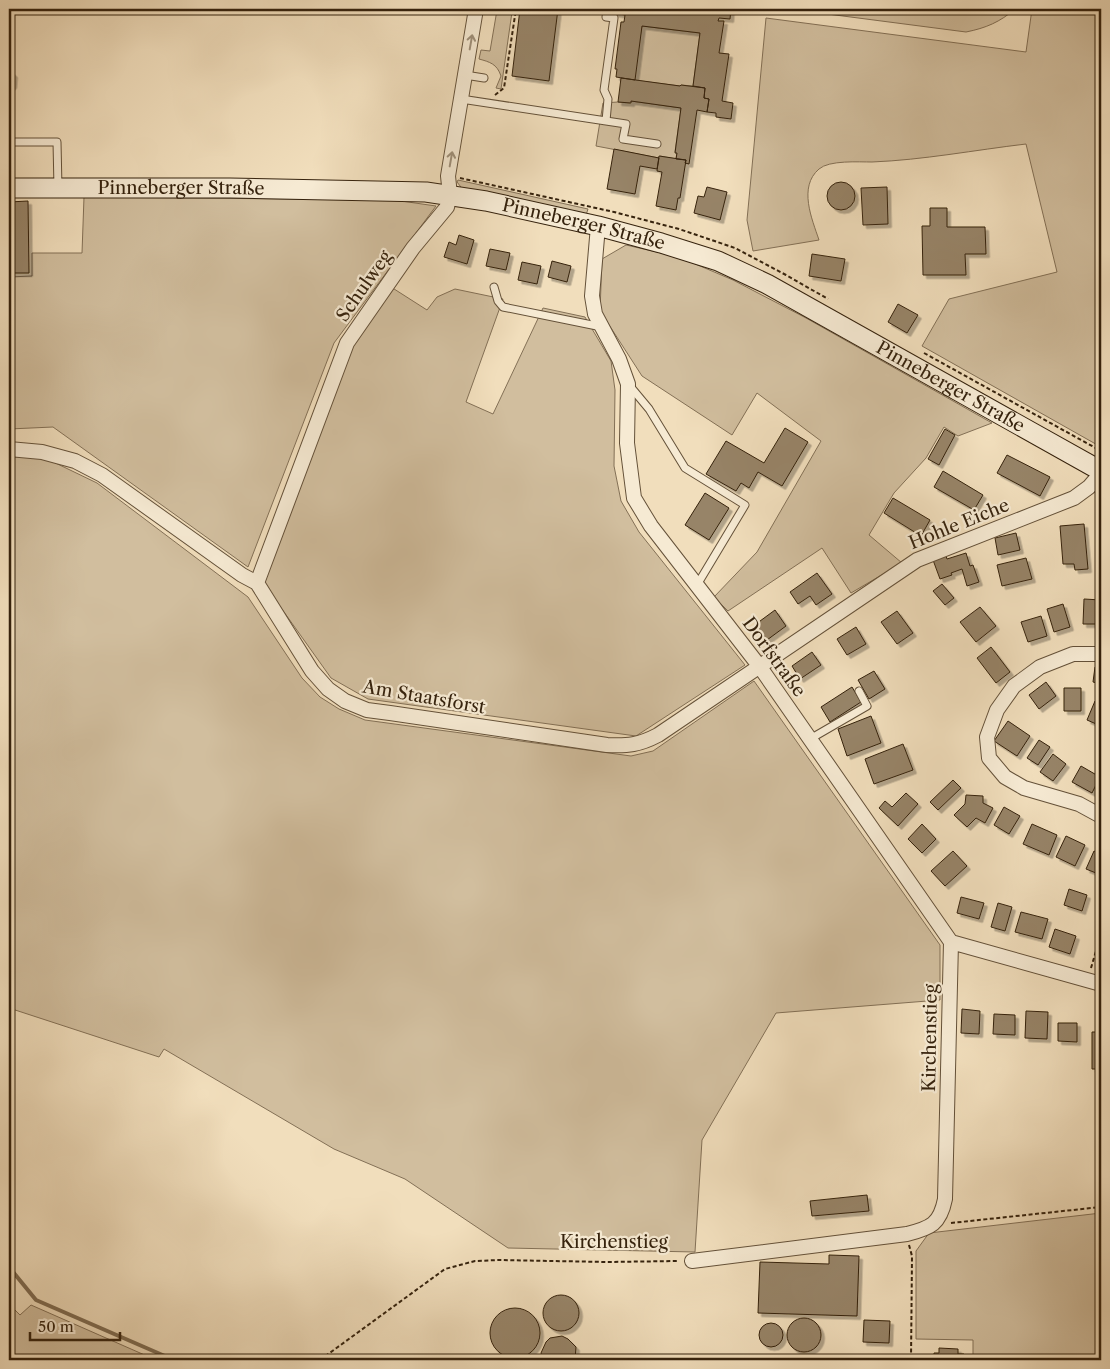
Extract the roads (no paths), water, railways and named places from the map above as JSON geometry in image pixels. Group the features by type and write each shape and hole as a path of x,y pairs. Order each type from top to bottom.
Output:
{"main road":[{"name":"Pinneberger Straße","path":"9,188 230,188 411,191 486,201 661,242 718,261 767,284 1101,472"}],"street":[{"path":"450,195 448,176 476,9"},
{"name":"Schulweg","path":"257,583 346,343 446,207 450,195"},
{"name":"Dorfstraße","path":"598,226 592,296 595,314 619,359 628,384 627,443 634,498 651,526 760,667 951,942"},
{"name":"Am Staatsforst","path":"9,449 42,452 75,461 102,475 242,575 257,583 312,671 328,689 344,701 367,710 625,746 642,743 658,735 760,667"},
{"name":"Hohle Eiche","path":"760,667 917,560 1074,498 1090,487 1101,472"},
{"path":"1101,654 1073,654 1040,667 1014,686 997,710 988,737 989,758 1005,778 1024,788 1079,804 1101,816"},
{"path":"951,942 1101,984"},
{"name":"Kirchenstieg","path":"692,1261 907,1234 922,1230 936,1223 945,1199 951,942"}],"lane":[{"path":"606,121 608,99 604,90 614,18 606,17 607,9"},
{"path":"465,75 484,78"},
{"path":"461,98 626,124 623,139 657,144"},
{"path":"9,142 57,142 58,188"},
{"path":"494,287 498,301 503,307 602,327"},
{"path":"628,384 649,409 685,468 745,505 697,586"},
{"path":"810,739 867,706 859,691"}],"waterway":[{"path":"9,1267 36,1300 174,1360"}]}
